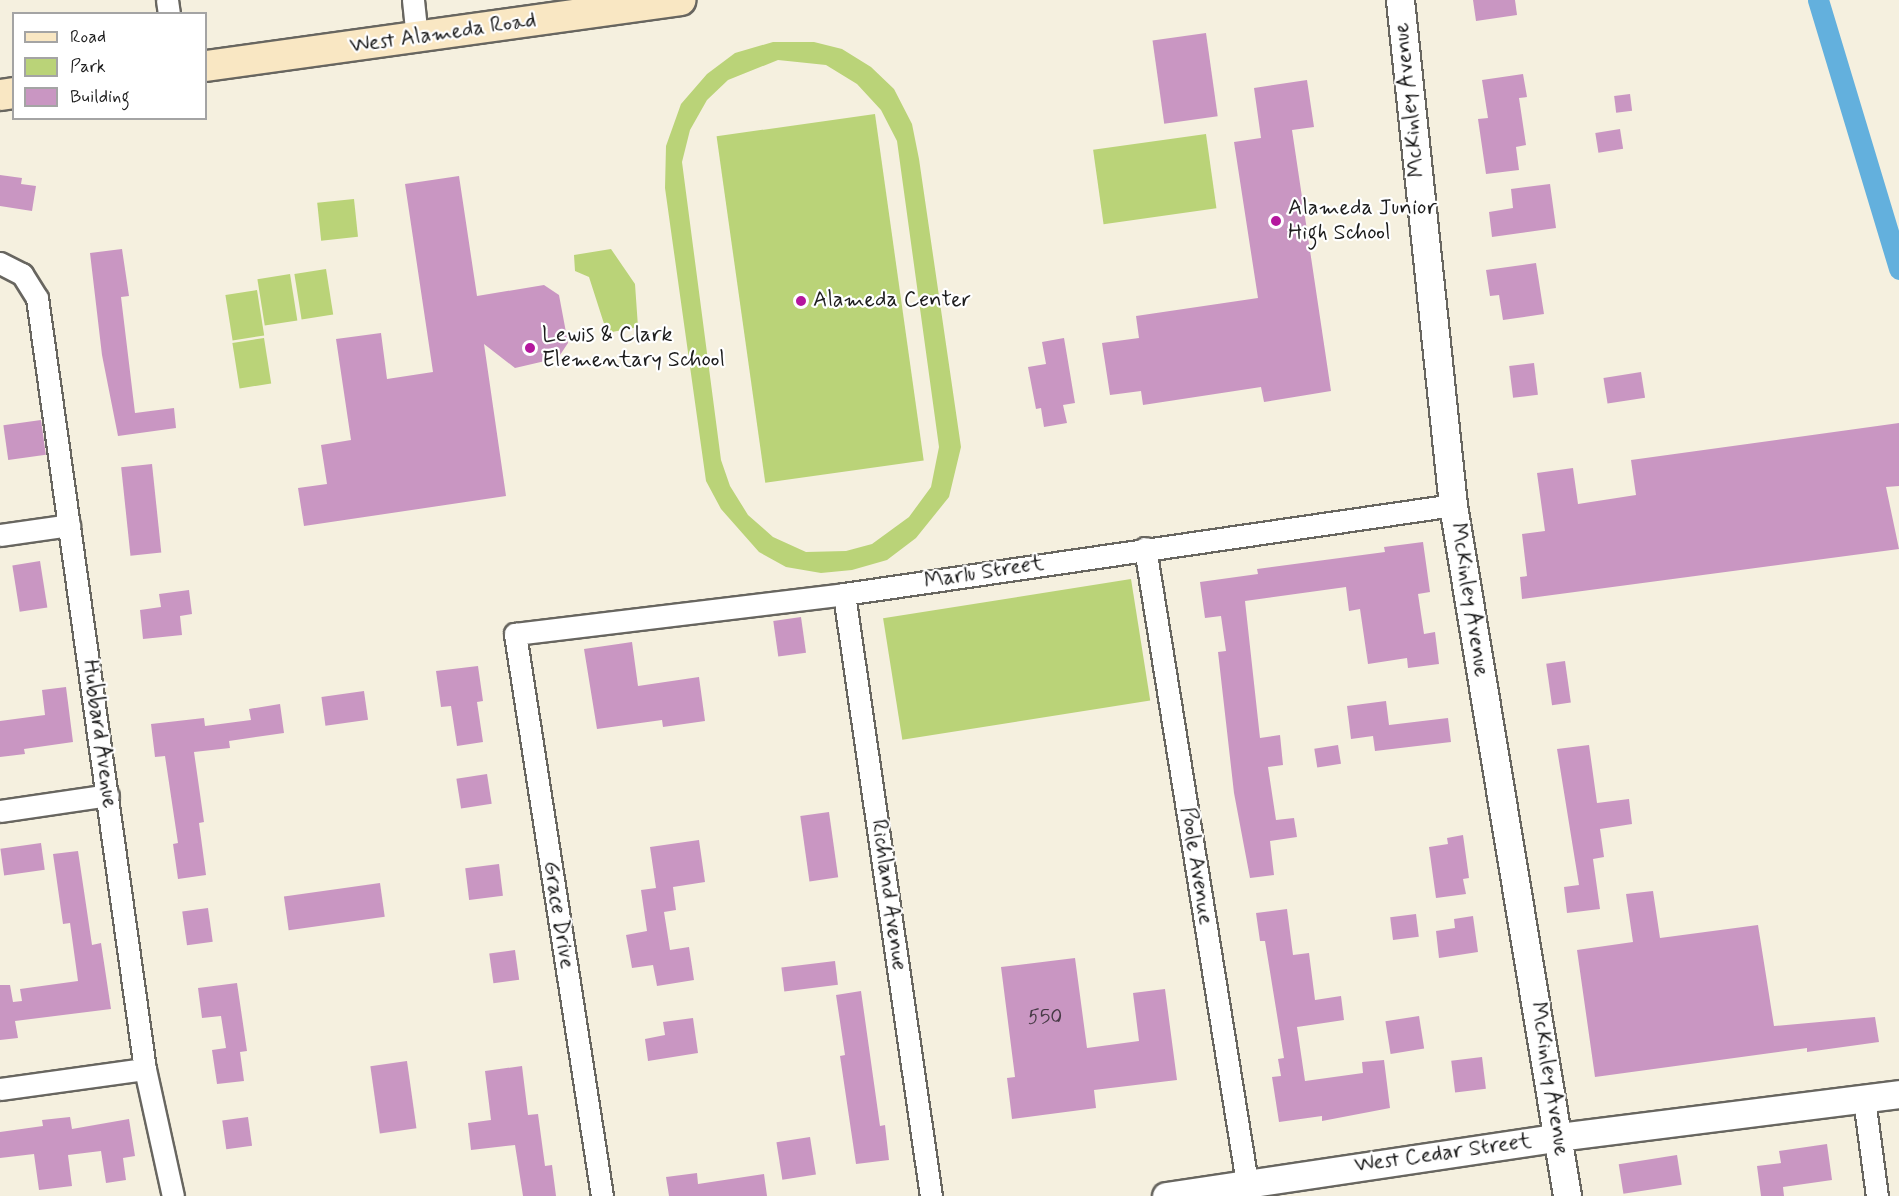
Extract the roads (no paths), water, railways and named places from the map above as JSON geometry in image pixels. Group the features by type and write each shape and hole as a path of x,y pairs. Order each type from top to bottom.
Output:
{"main road":[{"name":"West Alameda Road","path":"207,66 662,1"}],"street":[{"path":"413,0 417,37"},
{"name":"McKinley Avenue","path":"1400,0 1453,505 1567,1196"},
{"name":"Hubbard Avenue","path":"0,263 22,274 37,298 145,1069 173,1196"},
{"name":"Marlu Street","path":"514,634 844,594 1145,548 1453,505"},
{"path":"0,535 69,525"},
{"name":"Poole Avenue","path":"1145,548 1231,1189"},
{"name":"Richland Avenue","path":"844,594 932,1196"},
{"name":"Grace Drive","path":"514,634 602,1196"},
{"path":"0,811 108,795"},
{"path":"0,1089 145,1069"},
{"name":"West Cedar Street","path":"1166,1196 1231,1189 1559,1137 1899,1094"},
{"path":"1864,1099 1877,1196"}],"waterway":[{"path":"1818,0 1899,269"}],"place":[{"name":"Alameda Junior High School","path":"1276,221"},
{"name":"Alameda Center","path":"801,301"},
{"name":"Lewis & Clark Elementary School","path":"530,348"}]}
